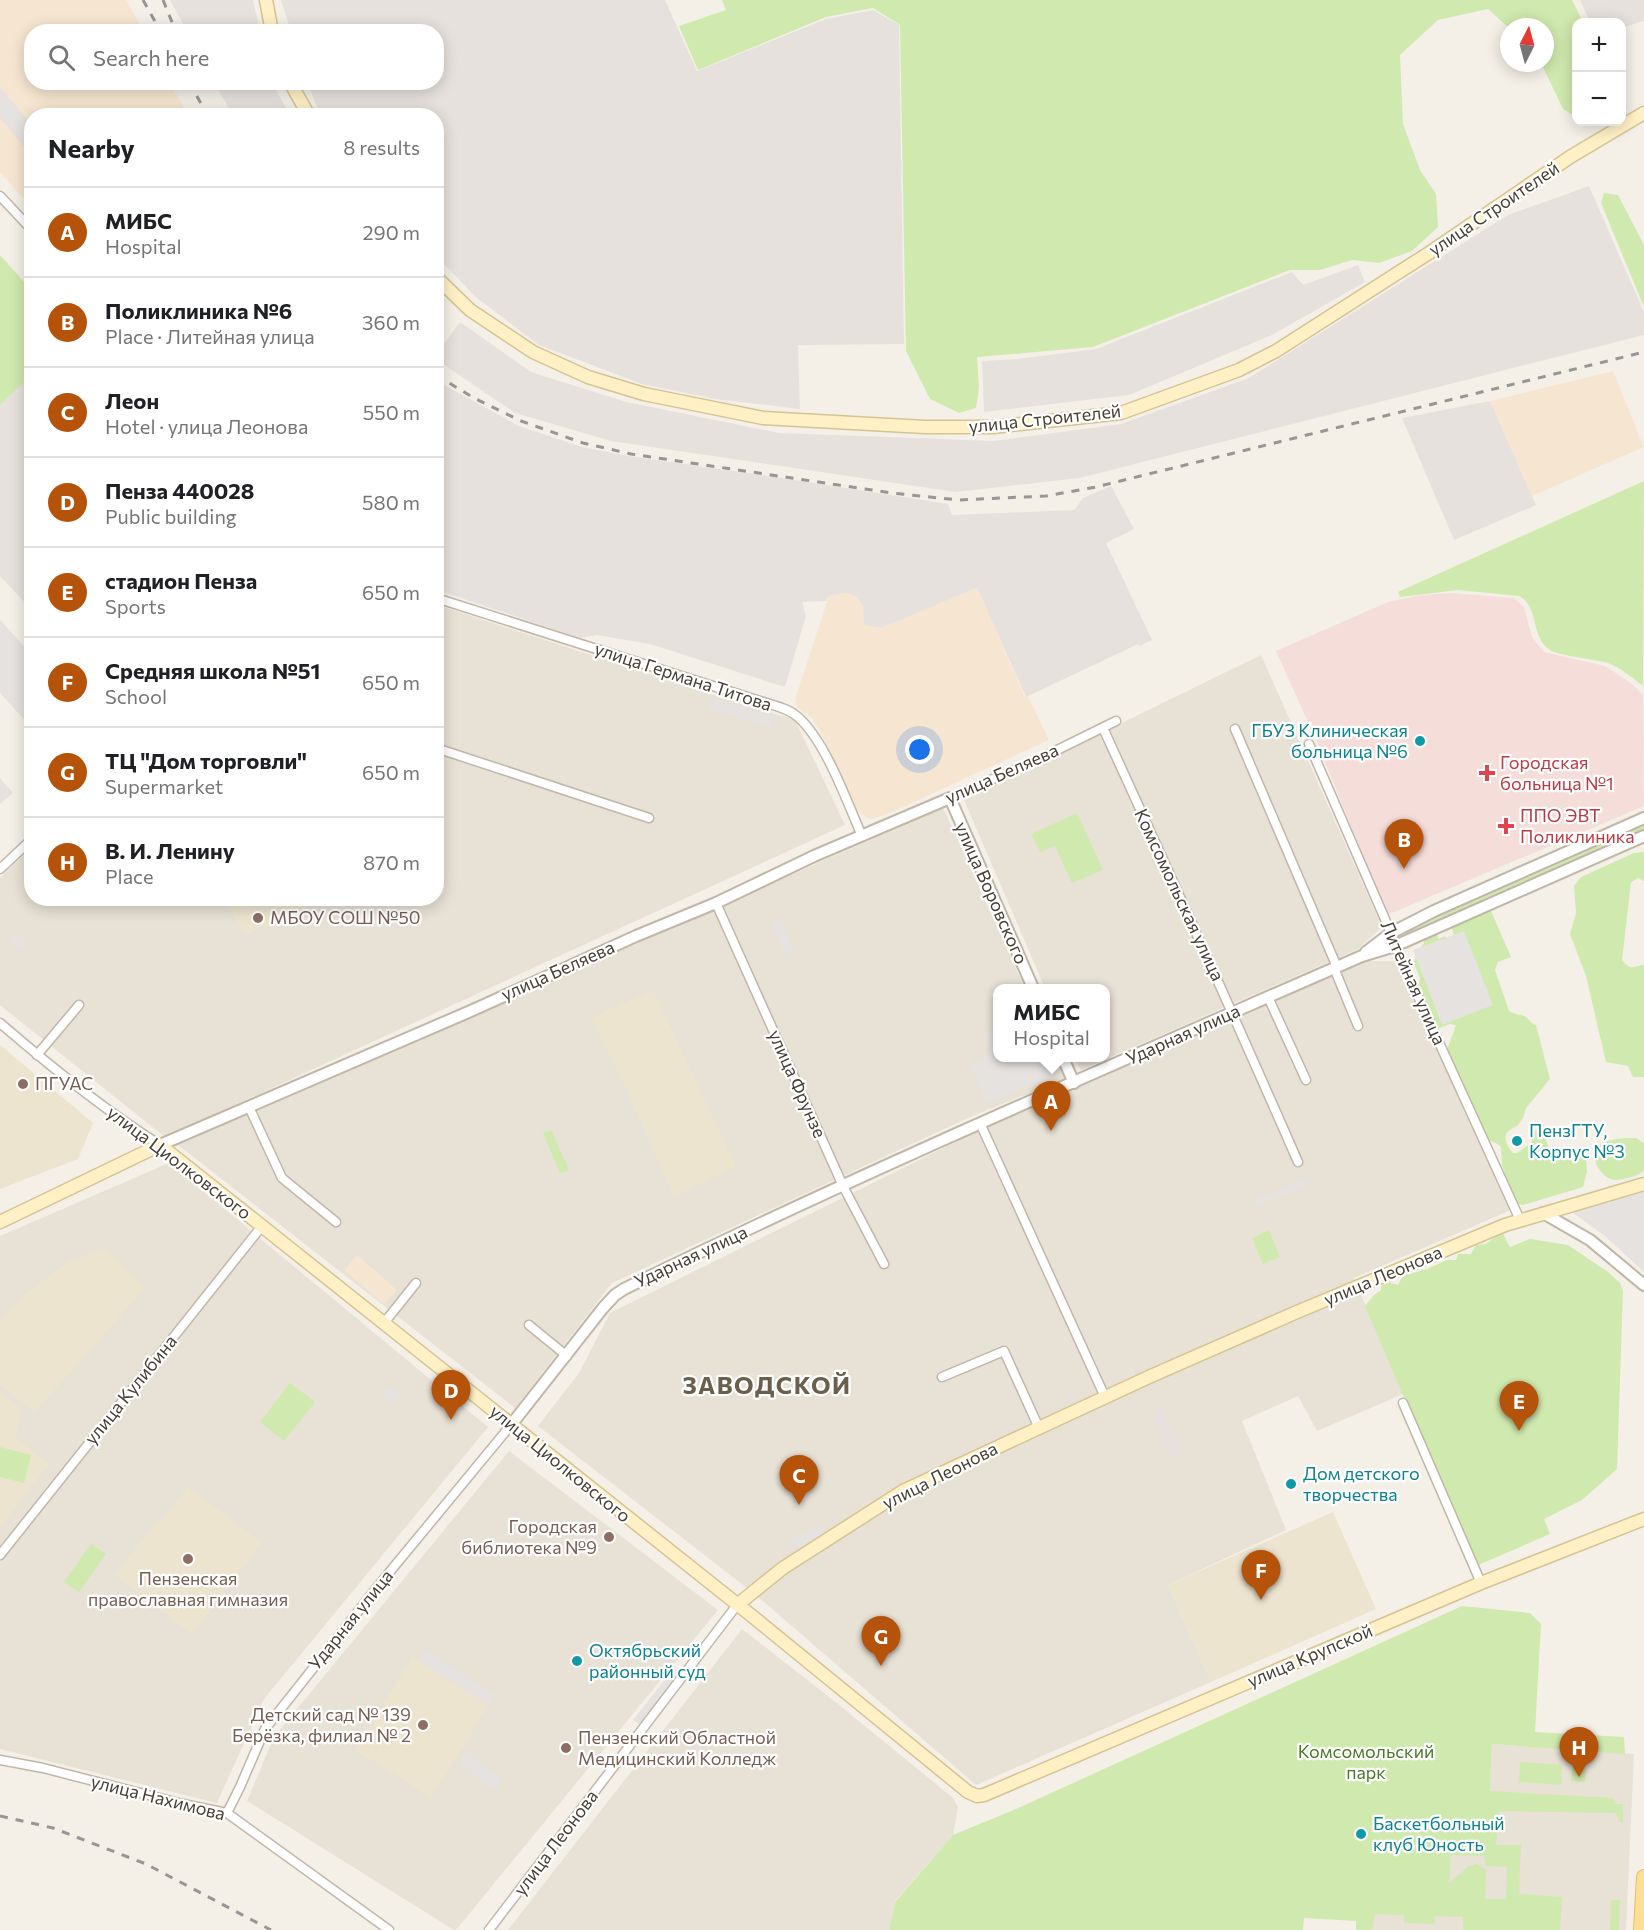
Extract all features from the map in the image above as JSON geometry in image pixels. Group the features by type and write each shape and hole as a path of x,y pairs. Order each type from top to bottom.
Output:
{"main road":[{"path":"266,0 270,24"},
{"path":"294,90 305,108"},
{"name":"улица Строителей","path":"444,285 470,310 533,352 588,378 644,394 764,418 925,427 993,427 1121,413 1239,370 1276,351 1430,253 1570,157 1644,113"},
{"name":"улица Беляева","path":"0,1222 160,1145"},
{"name":"улица Циолковского","path":"160,1145 968,1792 977,1796"},
{"name":"улица Леонова","path":"737,1605 783,1568 903,1491 1105,1397 1325,1300 1520,1220 1644,1184"},
{"name":"улица Крупской","path":"977,1796 984,1795 1481,1583 1644,1519"},
{"path":"1641,1930 1644,1876"}],"street":[{"path":"0,196 24,222"},
{"name":"улица Германа Титова","path":"444,601 786,710 798,717 815,738 862,836"},
{"name":"улица Беляева","path":"160,1145 716,903 1116,721"},
{"name":"Комсомольская улица","path":"1103,728 1298,1162"},
{"path":"1235,729 1358,1026"},
{"name":"Литейная улица","path":"1309,744 1395,946 1520,1220"},
{"path":"444,751 649,818"},
{"name":"улица Воровского","path":"950,798 1031,984"},
{"name":"Ударная улица","path":"1362,956 1391,933 1434,911 1644,818"},
{"name":"Ударная улица","path":"227,1813 265,1729 615,1295 980,1123 1362,956 1395,946 1644,836"},
{"path":"0,869 24,847"},
{"name":"улица Фрунзе","path":"716,903 843,1186 884,1264"},
{"path":"1268,997 1306,1080"},
{"path":"37,1055 79,1005"},
{"name":"улица Циолковского","path":"0,1023 37,1055 134,1129 160,1145"},
{"path":"1065,1062 1074,1083"},
{"path":"249,1107 282,1178 336,1222"},
{"path":"980,1123 1105,1397"},
{"path":"1539,1214 1590,1240 1644,1285"},
{"name":"улица Кулибина","path":"0,1555 262,1226"},
{"path":"384,1323 416,1283"},
{"path":"529,1325 567,1356"},
{"path":"942,1377 1004,1351 1039,1428"},
{"path":"1403,1403 1481,1583"},
{"name":"улица Леонова","path":"489,1930 737,1605"},
{"name":"улица Нахимова","path":"0,1760 43,1768 227,1813 389,1930"}],"shaded area":[{"path":"0,0 126,0 139,24 24,24 24,90 174,90 184,108 24,108 24,199 0,172"},
{"path":"170,0 253,0 258,24 183,24"},
{"path":"281,0 665,0 697,71 826,19 873,10 899,25 904,344 798,345 800,409 715,399 642,384 539,345 477,298 444,264 444,108 318,108 311,90 444,90 444,24 289,24"},
{"path":"1580,0 1644,0 1644,21 1626,27 1626,18 1588,18"},
{"path":"0,87 24,116 24,147 0,118"},
{"path":"218,90 276,90 286,108 229,108"},
{"path":"1589,186 1644,312 1644,335 1079,478 956,492 611,441 515,413 444,365 444,344 460,322 531,372 626,402 779,433 993,441 1121,424 1249,378 1508,215"},
{"path":"1358,265 1365,282 1272,335 1129,395 984,412 982,361 1096,349 1292,272 1303,285"},
{"path":"1613,371 1644,447 1532,496 1490,401"},
{"path":"24,383 24,602 0,576 0,405"},
{"path":"444,385 519,426 582,447 628,456 948,504 952,515 1074,510 1083,498 1111,486 1134,529 1106,543 1152,640 1140,646 1138,644 1026,697 977,588 881,628 864,625 863,606 857,597 846,593 829,596 826,601 802,602 806,616 785,687 650,644 597,635 580,638 444,592"},
{"path":"1490,401 1536,505 1454,540 1402,418"},
{"path":"977,588 1025,697 1028,696 1049,740 883,816 871,819 862,815 853,806 820,731 812,718 797,707 795,699 829,596 846,593 857,597 863,606 864,625 881,628"},
{"name":"Городская больница №1","path":"1451,593 1514,598 1524,607 1532,637 1544,652 1605,666 1632,684 1643,695 1644,806 1387,915 1316,740 1276,651 1388,602 1421,595"},
{"path":"444,607 795,720 845,825 165,1137 0,1005 0,878 24,855 24,906 444,906"},
{"path":"0,620 24,646 24,719 0,693"},
{"path":"1261,655 1382,927 1358,949 1110,1057 1110,984 1043,984 964,800"},
{"path":"710,698 776,717 769,727 707,709"},
{"path":"0,778 13,793 0,804"},
{"path":"943,808 1023,984 993,984 993,1062 1059,1062 1066,1078 968,1118 612,1283 515,1408 178,1145"},
{"name":"МБОУ СОШ №50","path":"226,906 309,906 245,935"},
{"path":"780,920 795,951 785,955 771,924"},
{"path":"1464,931 1493,1005 1442,1025 1413,950"},
{"path":"15,934 26,943 19,951 8,942"},
{"path":"1359,961 1397,961 1511,1210 1354,1278 1403,1394 1317,1431 1298,1396 1242,1421 1286,1530 1168,1585 1211,1682 976,1785 756,1595 538,1426 579,1373 610,1313 998,1121"},
{"path":"653,990 736,1167 674,1197 625,1086 591,1018"},
{"path":"993,1031 993,1062 1053,1062 1058,1073 986,1104 969,1064 992,1054 984,1034"},
{"name":"ПГУАС","path":"0,1045 93,1123 78,1159 0,1189"},
{"path":"1077,1062 1099,1062 1081,1070"},
{"path":"169,1163 488,1427 264,1699 217,1803 0,1749 0,1236"},
{"path":"1308,1177 1311,1183 1256,1207 1253,1200"},
{"path":"1644,1191 1644,1272 1605,1236 1572,1212"},
{"path":"105,1249 145,1288 35,1412 0,1385 0,1320 23,1296 67,1262"},
{"path":"357,1255 397,1290 384,1305 344,1270"},
{"path":"390,1385 402,1395 393,1406 381,1396"},
{"path":"0,1392 20,1408 16,1438 49,1464 0,1527"},
{"path":"1163,1407 1182,1452 1170,1457 1150,1412"},
{"path":"509,1451 718,1610 454,1930 247,1801 274,1737"},
{"name":"Пензенская православная гимназия","path":"188,1487 262,1543 192,1634 115,1575 155,1523 161,1521"},
{"path":"1333,1512 1376,1609 1211,1682 1168,1585"},
{"path":"822,1525 825,1533 793,1553 786,1541"},
{"path":"742,1629 953,1798 958,1807 953,1835 895,1901 889,1930 508,1930"},
{"path":"424,1650 495,1694 489,1705 417,1660"},
{"name":"Детский сад № 139 Берёзка, филиал № 2","path":"412,1657 489,1705 431,1797 355,1750"},
{"path":"674,1668 680,1673 640,1725 633,1720"},
{"path":"1492,1744 1634,1754 1626,1930 1365,1930 1368,1901 1451,1854 1489,1797"},
{"path":"465,1750 503,1780 494,1791 458,1763"}],"green space":[{"path":"722,0 1572,0 1581,18 1572,18 1572,115 1563,109 1545,72 1554,72 1554,18 1500,18 1500,20 1488,9 1438,20 1400,55 1403,124 1420,170 1436,194 1438,227 1412,251 1379,263 1352,260 1320,270 1290,270 1093,347 977,357 979,388 976,408 959,413 930,399 906,351 900,25 873,8 826,17 698,70 679,26 726,10"},
{"path":"1604,193 1618,195 1644,245 1644,307 1601,203"},
{"path":"0,255 24,282 24,383 0,405"},
{"path":"1644,481 1643,686 1622,670 1608,663 1550,650 1540,638 1530,607 1519,596 1458,590 1400,597 1398,592"},
{"path":"1077,813 1103,870 1072,883 1055,846 1040,852 1031,834"},
{"path":"1644,825 1644,831 1410,936 1404,936 1406,931"},
{"path":"1644,852 1644,881 1638,878 1631,882 1622,960 1630,967 1644,965 1644,1077 1633,1077 1628,1066 1606,1062 1586,976 1570,934 1576,913 1574,886 1581,877 1634,853"},
{"path":"1488,908 1511,957 1498,962 1495,970 1509,1011 1526,1017 1536,1025 1550,1079 1526,1108 1518,1125 1507,1132 1507,1143 1513,1153 1517,1153 1531,1143 1534,1130 1541,1132 1550,1152 1570,1150 1586,1155 1587,1172 1583,1187 1523,1205 1515,1203 1502,1165 1501,1147 1488,1140 1447,1050 1456,1025 1450,1024 1437,1029 1418,988 1420,978 1414,964 1416,954 1424,943 1424,934 1434,930 1439,939 1445,936 1461,959 1451,925"},
{"path":"551,1130 569,1170 560,1173 543,1133"},
{"path":"1636,1138 1644,1143 1644,1170 1626,1178 1614,1180 1609,1178 1597,1165 1595,1153 1597,1148 1607,1141"},
{"path":"1269,1230 1280,1257 1263,1264 1252,1238"},
{"path":"1502,1232 1510,1247 1530,1239 1568,1245 1608,1272 1620,1283 1623,1291 1617,1469 1582,1500 1544,1519 1550,1534 1476,1566 1365,1306 1381,1290 1381,1286 1388,1282 1398,1285 1403,1276 1447,1260 1456,1260 1458,1254 1471,1254 1476,1245 1486,1244"},
{"path":"290,1383 315,1402 284,1441 260,1422"},
{"path":"0,1447 31,1455 24,1483 0,1477"},
{"path":"91,1544 106,1554 79,1592 64,1582"},
{"name":"Комсомольский парк","path":"1462,1606 1530,1613 1541,1624 1535,1732 1624,1737 1625,1754 1492,1744 1490,1791 1613,1798 1616,1804 1623,1804 1623,1823 1620,1822 1616,1813 1499,1811 1496,1845 1521,1845 1519,1894 1562,1897 1560,1930 1463,1930 1463,1917 1435,1916 1434,1924 1404,1923 1404,1915 1375,1914 1372,1930 1356,1930 1356,1921 1304,1918 1303,1930 889,1930 895,1902 953,1835 1016,1809","holes":["1451,1855 1484,1856 1486,1866 1507,1867 1506,1899 1485,1899 1486,1870 1477,1864 1469,1866 1449,1883"]},
{"path":"1520,1762 1562,1765 1561,1785 1519,1782"},
{"path":"1572,1767 1586,1768 1585,1782 1571,1781"},
{"path":"1611,1900 1620,1900 1619,1930 1610,1930"}],"railway":[{"path":"143,0 156,24"},
{"path":"163,0 173,24"},
{"path":"193,90 204,108"},
{"path":"444,380 474,398 521,421 583,443 631,454 892,493 958,500 1046,496 1096,487 1644,352"},
{"path":"0,1816 53,1828 146,1864 271,1930"}],"place":[{"name":"ГБУЗ Клиническая больница №6","path":"1420,741"},
{"name":"Городская больница №1","path":"1487,773"},
{"name":"ППО ЭВТ Поликлиника","path":"1506,826"},
{"name":"Поликлиника №6","path":"1404,869"},
{"name":"МБОУ СОШ №50","path":"258,918"},
{"name":"ПГУАС","path":"23,1084"},
{"name":"МИБС","path":"1051,1131"},
{"name":"ПензГТУ, Корпус №3","path":"1517,1141"},
{"name":"Пенза 440028","path":"451,1420"},
{"name":"стадион Пенза","path":"1519,1431"},
{"name":"Дом детского творчества","path":"1291,1484"},
{"name":"Леон","path":"799,1505"},
{"name":"Городская библиотека №9","path":"609,1537"},
{"name":"Пензенская православная гимназия","path":"188,1559"},
{"name":"Средняя школа №51","path":"1261,1600"},
{"name":"Октябрьский районный суд","path":"577,1661"},
{"name":"ТЦ \"Дом торговли\"","path":"881,1666"},
{"name":"Детский сад № 139 Берёзка, филиал № 2","path":"423,1725"},
{"name":"Пензенский Областной Медицинский Колледж","path":"566,1748"},
{"name":"В. И. Ленину","path":"1579,1777"},
{"name":"Баскетбольный клуб Юность","path":"1361,1834"}],"district":[{"name":"ЗАВОДСКОЙ","path":"767,1386"}]}
